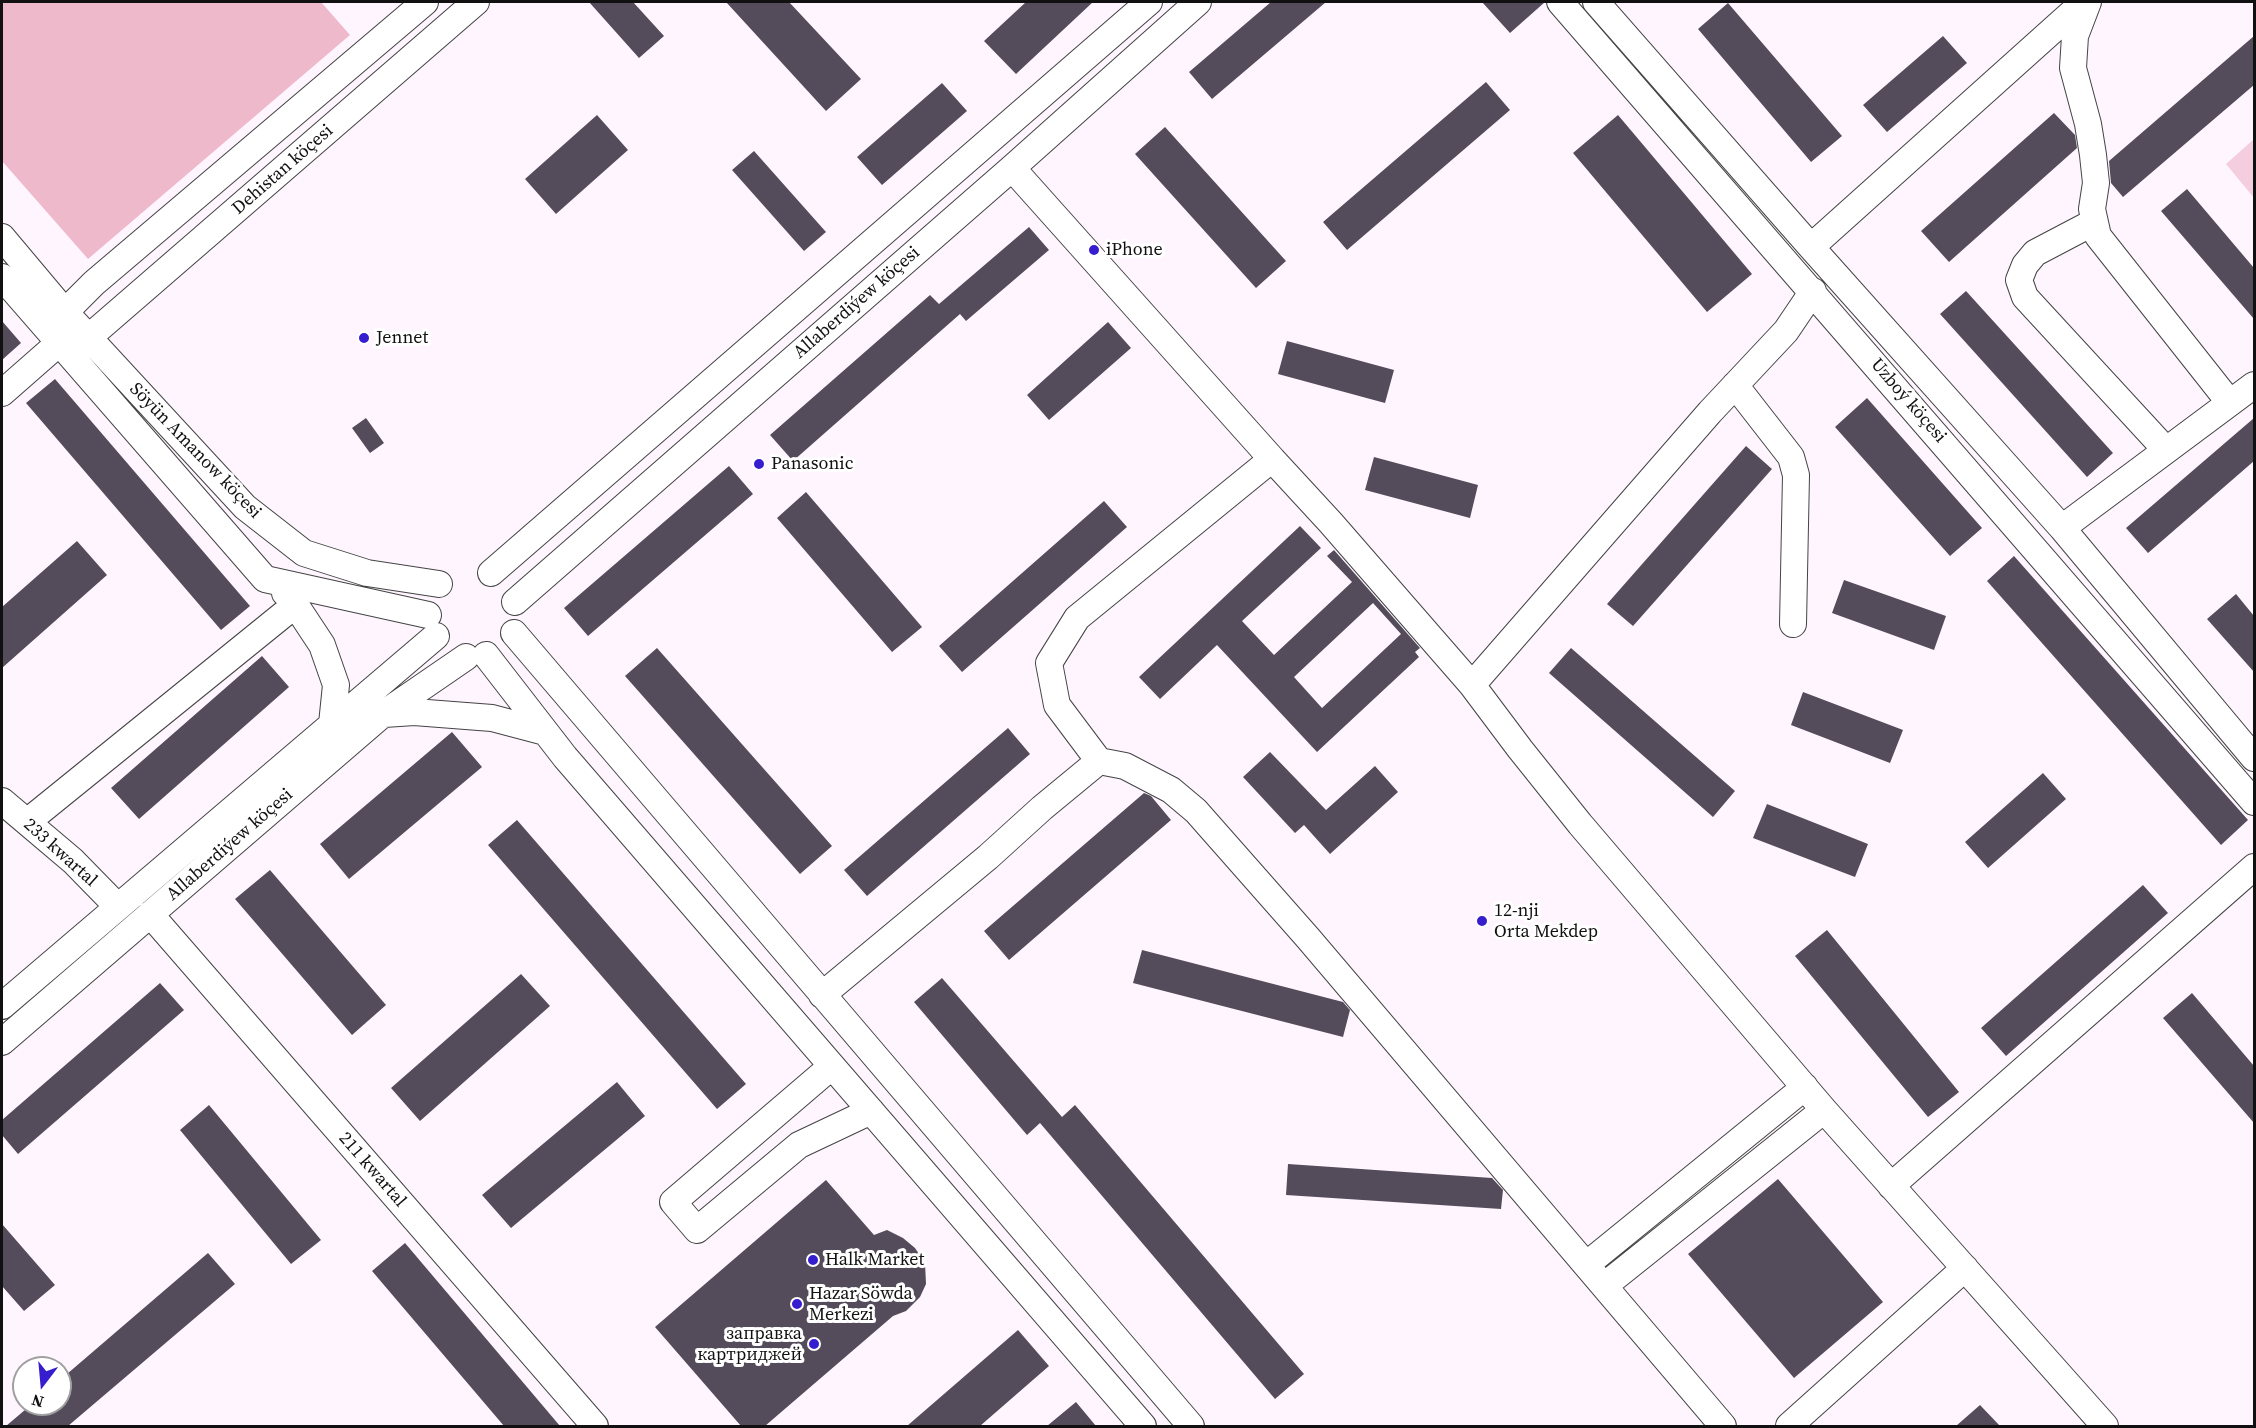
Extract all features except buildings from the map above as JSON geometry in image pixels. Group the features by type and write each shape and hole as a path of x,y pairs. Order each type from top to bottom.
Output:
{"street":[{"name":"Dehistan köçesi","path":"65,312 94,283 425,2"},
{"name":"Dehistan köçesi","path":"88,338 476,2"},
{"name":"Allaberdiýew köçesi","path":"491,573 1149,2"},
{"name":"Allaberdiýew köçesi","path":"515,602 1198,2"},
{"name":"Uzboý köçesi","path":"1560,2 2254,802"},
{"name":"Uzboý köçesi","path":"1596,2 2062,528 2254,758"},
{"path":"1811,247 2086,2"},
{"path":"2086,2 2075,36 2073,68 2088,124 2093,155 2096,183 2091,209 2098,236 2230,403"},
{"path":"1011,168 1331,523 1472,685 1580,824 1824,1110 2105,1426"},
{"path":"2094,222 2035,253 2025,266 2019,280 2025,297 2166,450"},
{"name":"Söyün Amanow köçesi","path":"2,237 88,338 245,507 303,553 367,573 452,575"},
{"name":"Söyün Amanow köçesi","path":"2,277 265,579 291,598 322,645 336,685 332,724"},
{"path":"1472,685 1735,385 1786,331 1813,291"},
{"path":"2,393 59,343"},
{"path":"2062,528 2254,384"},
{"path":"1735,385 1791,457 1796,475 1793,624"},
{"path":"1272,459 1077,618 1049,663 1057,705 1099,761 1125,766 1162,785 1196,811 1308,938 1723,1426"},
{"path":"476,656 494,652 514,633 517,621 515,602 506,585 491,573 473,569 452,575 429,598 432,626 444,645 476,656 545,732 1143,1426"},
{"path":"265,579 432,626"},
{"path":"27,822 295,605"},
{"name":"Allaberdiýew köçesi","path":"2,1006 332,724 432,626"},
{"path":"514,633 1191,1426"},
{"name":"Allaberdiýew köçesi","path":"2,1042 383,714 476,656"},
{"path":"383,714 414,711 492,718 545,732"},
{"path":"822,994 988,857 1099,761"},
{"name":"233 kwartal","path":"2,801 73,861 118,907"},
{"path":"1891,1186 2254,867"},
{"name":"211 kwartal","path":"150,914 595,1426"},
{"path":"832,1066 673,1202 697,1230 799,1144 871,1111"},
{"path":"1586,1265 1805,1087"},
{"path":"1604,1286 1824,1110"},
{"path":"1789,1426 1965,1268"}],"shaded area":[{"path":"2,2 321,2 350,35 88,259 2,161"},
{"path":"2254,139 2254,198 2226,164"}],"place":[{"name":"iPhone","path":"1094,250"},
{"name":"Jennet","path":"364,338"},
{"name":"Panasonic","path":"759,464"},
{"name":"12-nji Orta Mekdep","path":"1482,921"},
{"name":"Halk Market","path":"813,1260"},
{"name":"Hazar Söwda Merkezi","path":"797,1304"},
{"name":"заправка картриджей","path":"814,1344"}]}
